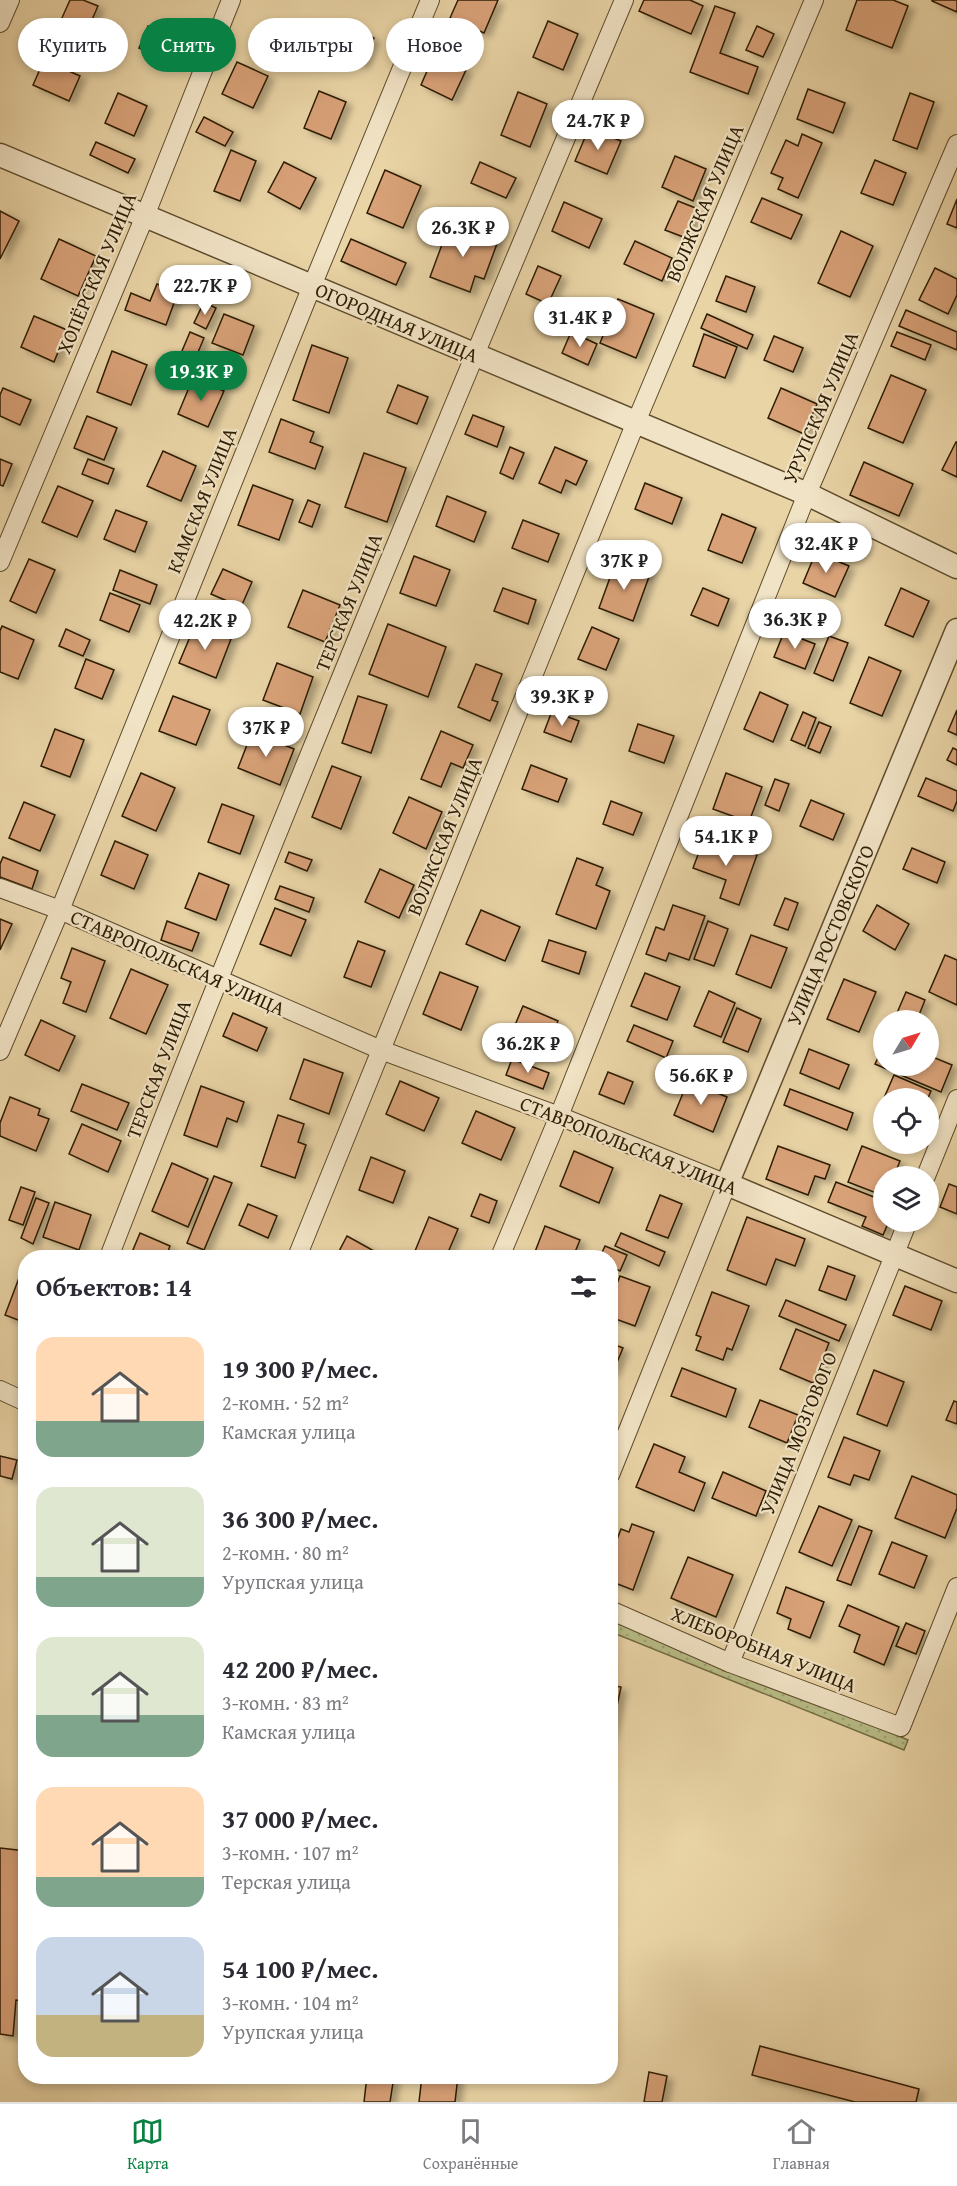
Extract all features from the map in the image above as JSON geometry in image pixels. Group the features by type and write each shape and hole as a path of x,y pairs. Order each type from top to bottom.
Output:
{"street":[{"path":"0,23 10,0"},
{"name":"ХОПЁРСКАЯ УЛИЦА","path":"0,562 145,216 231,0"},
{"name":"КАМСКАЯ УЛИЦА","path":"0,1051 60,910 430,0"},
{"name":"ТЕРСКАЯ УЛИЦА","path":"112,1250 217,979 624,0"},
{"name":"ВОЛЖСКАЯ УЛИЦА","path":"300,1250 636,422 814,0"},
{"name":"УРУПСКАЯ УЛИЦА","path":"503,1250 559,1116 807,494 957,144"},
{"name":"ОГОРОДНАЯ УЛИЦА","path":"0,155 807,494 957,567"},
{"name":"УЛИЦА РОСТОВСКОГО","path":"618,1455 727,1184 957,630"},
{"name":"СТАВРОПОЛЬСКАЯ УЛИЦА","path":"0,888 60,910 381,1050 559,1116 957,1281"},
{"path":"930,1166 957,1099"},
{"name":"УЛИЦА МОЗГОВОГО","path":"730,1663 903,1232"},
{"path":"0,1390 18,1398"},
{"name":"ХЛЕБОРОБНАЯ УЛИЦА","path":"618,1614 730,1663 901,1727 957,1587"}],"green space":[{"path":"618,1620 908,1740 904,1750 618,1635"}],"building":[{"path":"70,0 83,0 98,6 93,18 62,18"},
{"path":"458,0 498,0 484,33 484,18 450,18"},
{"path":"644,0 690,0 703,6 691,34 639,11"},
{"path":"857,0 893,0 908,6 892,48 846,30"},
{"path":"957,0 957,12 932,1"},
{"path":"715,6 735,13 720,53 758,67 748,94 690,72"},
{"path":"548,21 578,34 563,70 533,57"},
{"path":"757,26 774,34 763,57 746,50"},
{"path":"237,62 248,67 248,72 259,72 268,76 253,108 222,94 232,72 236,72"},
{"path":"39,72 71,72 80,76 69,101 33,85"},
{"path":"427,72 465,72 452,100 421,85"},
{"path":"808,89 845,103 833,133 797,119"},
{"path":"319,91 346,102 331,139 304,128"},
{"path":"518,92 547,104 530,147 501,135"},
{"path":"118,93 147,106 134,136 105,123"},
{"path":"910,93 934,102 917,149 893,140"},
{"path":"204,117 233,132 225,146 196,132"},
{"path":"589,128 621,141 607,174 575,161"},
{"path":"802,134 822,143 798,198 778,189 783,178 771,173 786,140 798,146"},
{"path":"96,142 135,159 128,173 90,155"},
{"path":"231,150 256,161 240,201 214,191"},
{"path":"675,156 706,169 693,201 662,187"},
{"path":"875,160 906,173 893,205 861,193"},
{"path":"284,162 316,178 300,209 268,192"},
{"path":"480,162 516,178 506,198 471,183"},
{"path":"385,170 421,186 403,228 367,213"},
{"path":"762,198 802,215 791,239 751,222"},
{"path":"957,199 957,228 947,224"},
{"path":"678,201 698,209 686,238 665,230"},
{"path":"564,202 602,219 589,248 552,231"},
{"path":"0,211 19,221 0,259"},
{"path":"450,223 498,241 484,279 475,276 470,292 430,277"},
{"path":"841,231 873,246 850,297 818,283"},
{"path":"59,239 96,256 78,296 41,279"},
{"path":"351,239 406,263 396,285 341,261"},
{"path":"635,241 672,258 662,281 624,264"},
{"path":"538,266 561,276 548,304 526,294"},
{"path":"935,268 957,279 957,295 948,314 919,300"},
{"path":"726,276 755,287 746,312 716,301"},
{"path":"157,284 178,292 166,325 125,310 131,293 150,301"},
{"path":"618,299 654,314 636,358 600,343"},
{"path":"204,302 216,308 206,329 194,323"},
{"path":"906,310 957,332 957,350 899,326"},
{"path":"224,314 254,326 243,355 212,343"},
{"path":"707,314 753,335 747,349 701,328"},
{"path":"34,316 67,330 54,362 21,347"},
{"path":"190,332 204,338 193,364 179,358"},
{"path":"571,332 597,344 588,365 562,353"},
{"path":"897,332 931,345 925,360 891,346"},
{"path":"704,334 737,347 725,378 693,366"},
{"path":"774,336 803,348 793,372 764,360"},
{"path":"312,345 348,358 329,413 293,400"},
{"path":"112,351 147,365 131,405 97,392"},
{"path":"891,375 926,390 903,443 868,428"},
{"path":"193,378 224,391 208,427 178,414"},
{"path":"398,385 428,397 417,424 387,412"},
{"path":"3,388 31,400 20,425 0,416 0,395"},
{"path":"781,388 817,404 804,434 768,418"},
{"path":"473,415 504,427 497,447 465,434"},
{"path":"87,416 117,428 104,460 74,448"},
{"path":"281,419 314,432 310,442 323,447 315,469 269,452"},
{"path":"957,442 957,477 942,470"},
{"path":"510,447 524,453 513,479 500,473"},
{"path":"555,447 587,461 576,485 566,480 561,493 539,483"},
{"path":"163,451 196,466 181,501 147,486"},
{"path":"364,453 406,468 387,522 345,507"},
{"path":"0,459 12,464 3,486 0,485"},
{"path":"88,459 114,469 108,484 82,474"},
{"path":"864,462 913,484 899,516 850,495"},
{"path":"645,483 682,498 672,524 635,509"},
{"path":"253,485 293,500 279,540 238,525"},
{"path":"58,486 93,501 77,537 42,522"},
{"path":"447,496 486,512 474,542 436,526"},
{"path":"308,500 320,505 312,527 299,522"},
{"path":"116,510 147,522 135,552 104,539"},
{"path":"722,514 756,528 742,563 708,550"},
{"path":"523,520 559,534 548,562 512,548"},
{"path":"816,552 849,566 835,597 803,583"},
{"path":"414,556 450,570 436,606 400,593"},
{"path":"29,559 55,570 36,613 10,601"},
{"path":"616,561 650,574 633,621 599,608"},
{"path":"223,569 252,582 241,607 211,594"},
{"path":"120,570 157,585 150,604 113,590"},
{"path":"503,588 536,600 528,624 494,611"},
{"path":"703,588 729,599 718,626 691,615"},
{"path":"901,588 929,601 913,637 885,625"},
{"path":"303,590 340,605 325,642 288,627"},
{"path":"110,593 140,605 129,632 100,620"},
{"path":"388,624 446,647 428,697 369,674"},
{"path":"195,625 231,639 216,678 179,663"},
{"path":"2,626 34,640 18,679 0,672"},
{"path":"592,627 619,639 606,670 578,659"},
{"path":"66,629 90,640 83,656 59,646"},
{"path":"784,632 815,644 805,669 774,657"},
{"path":"829,636 848,643 833,681 814,673"},
{"path":"869,657 901,671 882,716 850,703"},
{"path":"86,659 114,670 102,699 75,688"},
{"path":"277,663 313,677 300,714 263,700"},
{"path":"476,664 502,674 492,700 498,702 490,721 458,707"},
{"path":"760,692 788,705 773,742 744,729"},
{"path":"173,696 210,710 196,745 159,731"},
{"path":"358,696 387,705 371,753 342,743"},
{"path":"957,710 957,735 948,731"},
{"path":"552,711 579,721 571,742 544,732"},
{"path":"803,712 816,718 805,746 791,740"},
{"path":"819,722 831,727 820,753 808,748"},
{"path":"638,724 674,736 664,763 629,751"},
{"path":"55,729 84,740 70,777 41,766"},
{"path":"441,731 473,745 463,768 451,763 441,787 421,779"},
{"path":"252,732 294,749 280,785 238,768"},
{"path":"953,748 957,750 957,765 947,760"},
{"path":"531,765 567,779 558,802 522,789"},
{"path":"332,766 361,777 341,829 312,817"},
{"path":"141,773 175,788 156,831 122,816"},
{"path":"726,773 762,787 749,822 713,809"},
{"path":"926,778 957,791 957,801 953,811 918,796"},
{"path":"775,779 789,784 779,811 765,805"},
{"path":"409,797 442,812 426,849 393,833"},
{"path":"811,800 844,814 833,840 800,826"},
{"path":"611,801 642,813 633,835 603,824"},
{"path":"24,802 55,815 40,851 9,838"},
{"path":"222,804 254,816 240,854 208,842"},
{"path":"705,836 757,855 739,905 720,898 726,880 693,868"},
{"path":"115,841 148,855 134,889 101,875"},
{"path":"912,848 945,862 937,883 903,869"},
{"path":"289,852 312,860 307,871 285,862"},
{"path":"3,857 38,871 32,889 0,877 0,864"},
{"path":"577,858 603,868 596,885 610,891 596,929 556,914"},
{"path":"380,869 414,885 399,918 365,902"},
{"path":"199,873 229,885 216,920 185,908"},
{"path":"280,886 314,898 309,912 275,899"},
{"path":"785,898 798,903 788,930 774,925"},
{"path":"673,905 705,916 689,960 669,953 666,961 646,954 656,927 664,930"},
{"path":"877,905 909,924 895,950 863,931"},
{"path":"275,908 306,920 291,956 260,944"},
{"path":"481,910 520,927 505,961 466,944"},
{"path":"0,919 12,924 0,950"},
{"path":"167,921 199,933 192,951 161,940"},
{"path":"708,921 728,929 714,966 694,959"},
{"path":"751,935 787,948 771,988 736,974"},
{"path":"549,940 586,952 579,974 542,961"},
{"path":"358,941 385,951 371,987 344,977"},
{"path":"72,948 105,961 86,1012 63,1003 71,982 61,978"},
{"path":"945,955 957,960 957,1005 929,992"},
{"path":"131,969 168,985 146,1034 110,1018"},
{"path":"440,972 478,987 461,1030 423,1014"},
{"path":"645,973 680,987 667,1020 631,1006"},
{"path":"844,979 876,992 859,1032 827,1019"},
{"path":"709,991 735,1003 721,1037 694,1026"},
{"path":"906,992 925,1000 921,1010 898,1010"},
{"path":"523,1006 558,1021 546,1051 510,1037"},
{"path":"737,1008 761,1019 748,1052 723,1042"},
{"path":"233,1013 267,1028 257,1051 223,1036"},
{"path":"41,1020 75,1036 59,1071 25,1055"},
{"path":"634,1025 673,1041 666,1058 627,1041"},
{"path":"809,1049 849,1065 839,1089 800,1073"},
{"path":"304,1059 343,1073 329,1114 290,1099"},
{"path":"512,1059 549,1073 543,1089 506,1075"},
{"path":"939,1060 952,1065 941,1092 939,1088 932,1088 903,1076 939,1076"},
{"path":"608,1072 633,1082 624,1104 599,1094"},
{"path":"894,1076 896,1076 924,1088 888,1088"},
{"path":"400,1081 439,1098 424,1131 386,1114"},
{"path":"688,1081 727,1097 713,1132 674,1115"},
{"path":"82,1084 129,1103 117,1130 71,1111"},
{"path":"201,1086 244,1102 237,1122 227,1118 217,1147 184,1135"},
{"path":"790,1089 853,1113 847,1130 784,1105"},
{"path":"10,1097 40,1109 38,1115 49,1119 36,1151 0,1136 0,1123"},
{"path":"476,1111 515,1128 501,1160 462,1143"},
{"path":"278,1115 304,1124 298,1142 306,1145 295,1178 261,1166"},
{"path":"82,1124 121,1141 108,1172 69,1154"},
{"path":"778,1146 830,1165 825,1179 815,1176 808,1195 766,1179"},
{"path":"862,1146 873,1150 873,1154 882,1154 900,1161 898,1166 873,1166 873,1192 848,1182"},
{"path":"574,1151 613,1168 599,1203 560,1186"},
{"path":"371,1157 405,1171 393,1203 359,1190"},
{"path":"172,1163 208,1179 188,1227 152,1211"},
{"path":"214,1176 232,1183 204,1250 187,1243"},
{"path":"836,1182 873,1197 873,1231 862,1226 866,1217 828,1202"},
{"path":"949,1184 957,1187 957,1214 940,1207"},
{"path":"21,1187 35,1192 23,1225 9,1220"},
{"path":"480,1194 497,1201 489,1223 471,1216"},
{"path":"660,1195 682,1204 668,1238 646,1230"},
{"path":"36,1198 49,1203 33,1244 21,1238"},
{"path":"55,1202 91,1215 79,1250 43,1237"},
{"path":"248,1204 277,1216 268,1238 239,1225"},
{"path":"429,1217 458,1229 449,1250 415,1250"},
{"path":"747,1217 805,1239 795,1266 776,1259 766,1285 727,1270"},
{"path":"545,1226 580,1240 576,1250 536,1250"},
{"path":"140,1233 170,1246 169,1250 133,1250"},
{"path":"621,1233 665,1252 659,1266 615,1246"},
{"path":"347,1236 372,1250 340,1250"},
{"path":"605,1246 615,1250 603,1250"},
{"path":"618,1251 627,1255 620,1271 618,1270"},
{"path":"828,1266 855,1276 846,1300 819,1290"},
{"path":"620,1276 650,1287 635,1326 618,1320"},
{"path":"18,1281 18,1320 5,1315"},
{"path":"905,1286 942,1301 931,1330 893,1315"},
{"path":"712,1292 749,1306 732,1350 727,1348 723,1360 696,1350 701,1337 696,1335"},
{"path":"786,1300 846,1325 839,1341 779,1316"},
{"path":"796,1329 829,1343 813,1383 780,1369"},
{"path":"618,1346 623,1348 618,1360"},
{"path":"682,1368 736,1389 726,1417 671,1396"},
{"path":"874,1370 904,1382 887,1426 857,1414"},
{"path":"760,1400 798,1415 787,1443 749,1427"},
{"path":"954,1401 957,1402 957,1424 946,1420"},
{"path":"844,1437 880,1451 869,1480 854,1475 850,1485 828,1477"},
{"path":"654,1444 685,1457 679,1472 705,1483 694,1511 636,1487"},
{"path":"0,1456 17,1460 12,1479 0,1476"},
{"path":"723,1472 766,1491 756,1516 712,1498"},
{"path":"912,1476 957,1495 957,1508 945,1538 895,1518"},
{"path":"819,1506 852,1520 832,1566 799,1552"},
{"path":"632,1524 654,1532 633,1590 618,1584 618,1537 621,1529 629,1532"},
{"path":"859,1526 872,1531 851,1585 837,1580"},
{"path":"892,1542 927,1556 914,1588 879,1574"},
{"path":"688,1557 733,1575 716,1617 671,1598"},
{"path":"786,1587 824,1602 810,1638 788,1629 791,1619 777,1613"},
{"path":"848,1605 899,1627 884,1665 854,1652 860,1635 839,1626"},
{"path":"906,1623 925,1631 916,1654 896,1646"},
{"path":"0,1848 18,1850 18,2000 16,2000 13,2036 0,2034"},
{"path":"760,2046 919,2089 916,2102 855,2102 752,2075"},
{"path":"649,2072 667,2076 662,2102 644,2102"},
{"path":"366,2084 393,2084 390,2102 364,2102"},
{"path":"421,2084 457,2084 455,2102 419,2102"}]}
